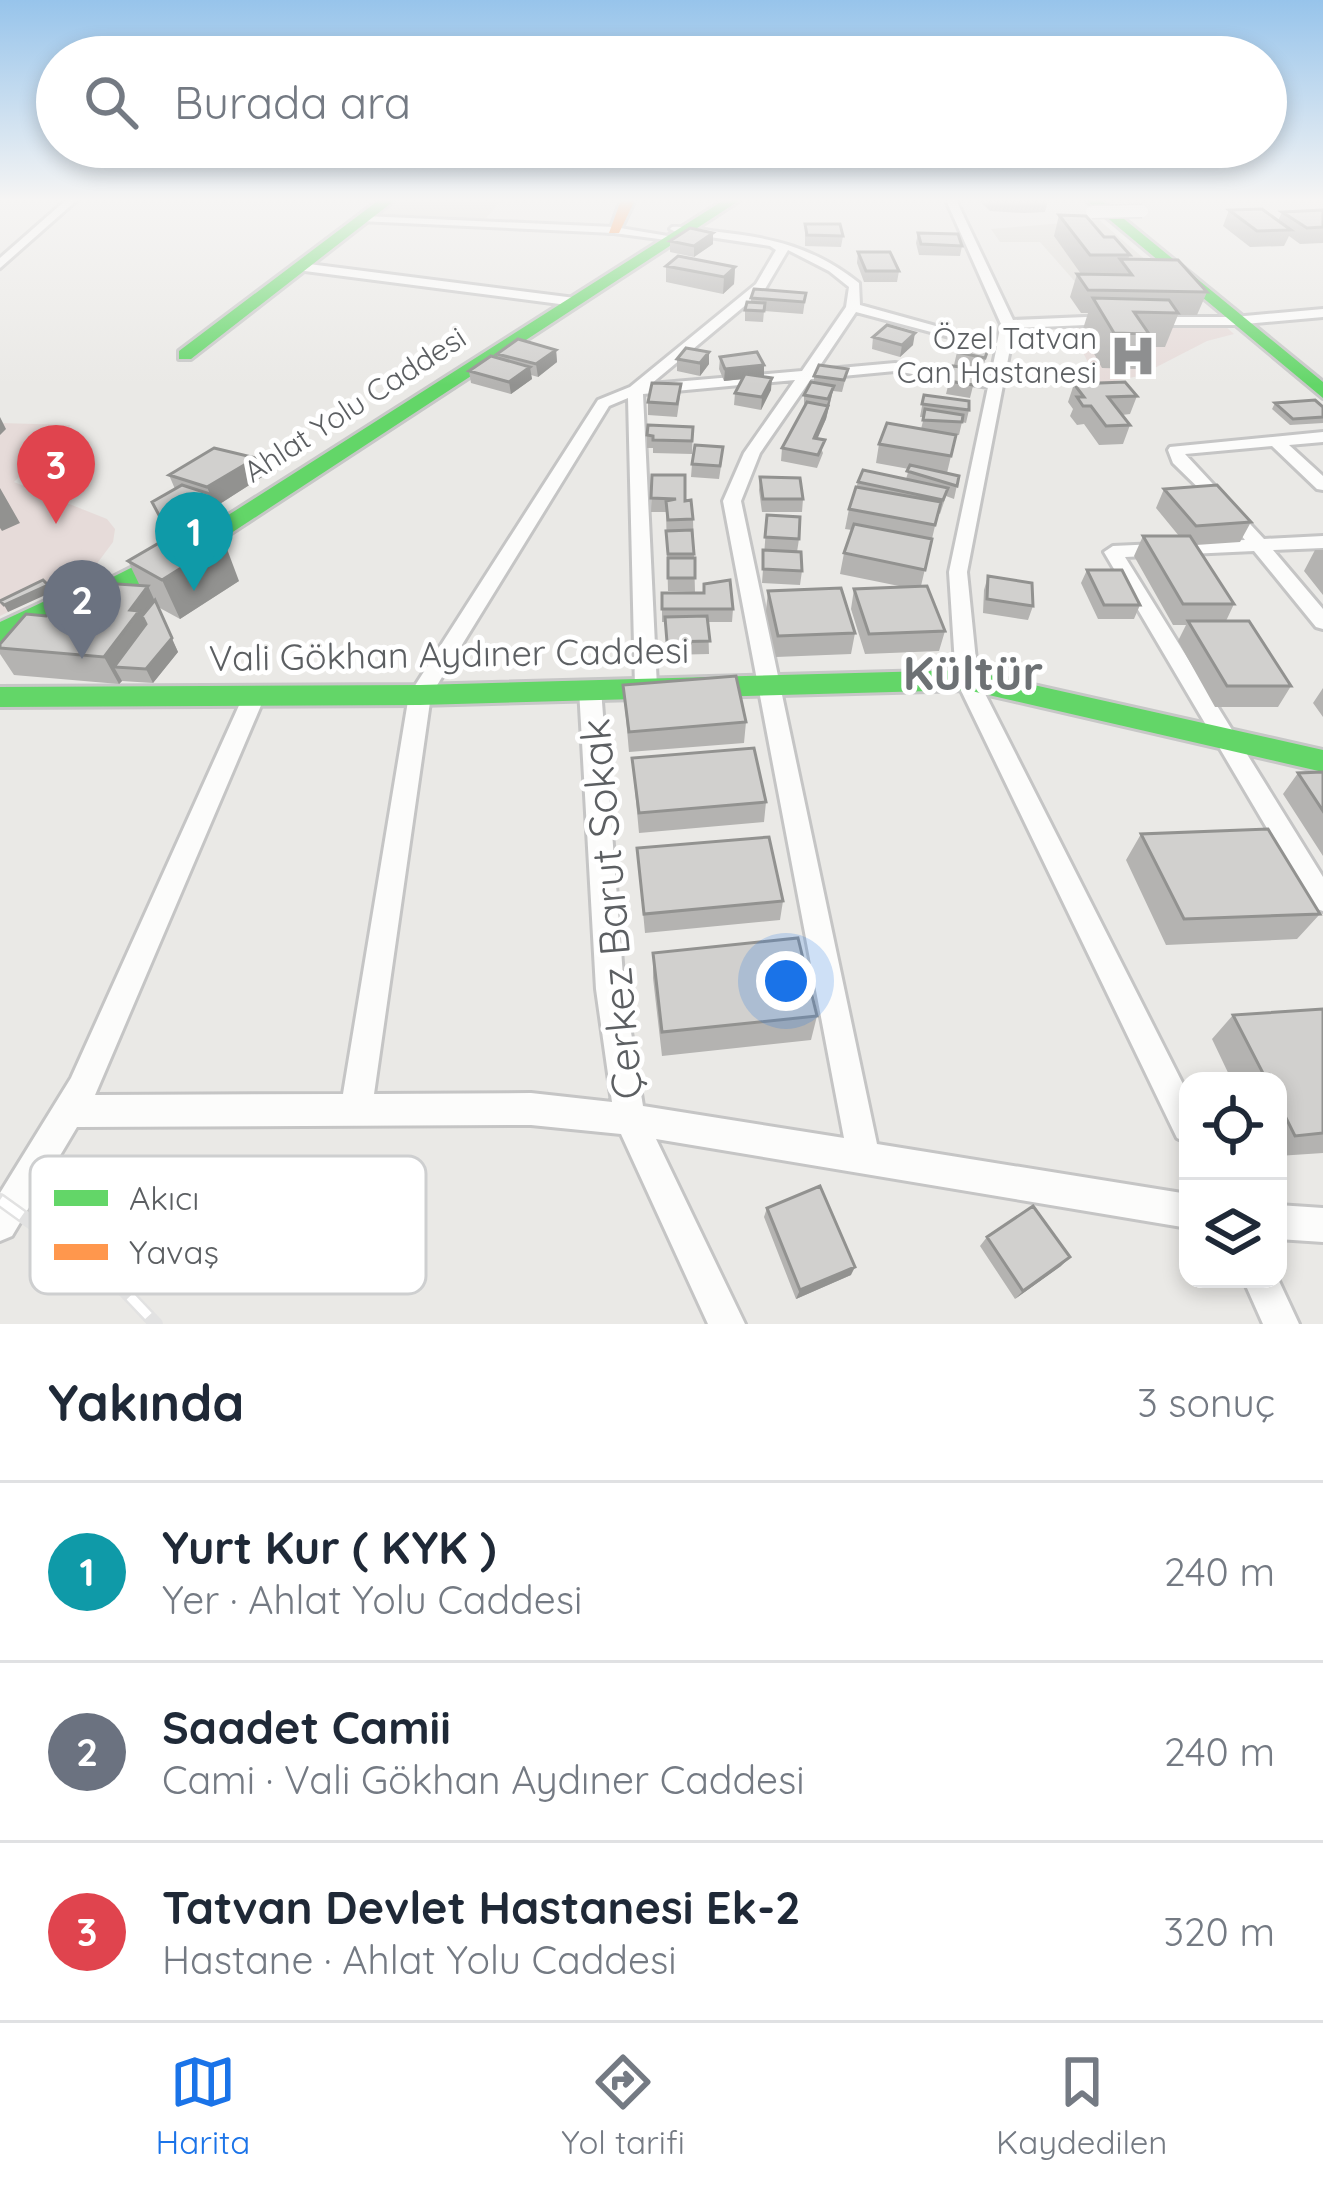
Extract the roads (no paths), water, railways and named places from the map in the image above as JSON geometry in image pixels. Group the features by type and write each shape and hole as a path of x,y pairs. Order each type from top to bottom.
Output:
{"main road":[{"path":"185,355 308,262"},
{"name":"Ahlat Yolu Caddesi","path":"0,633 165,553 631,262"},
{"path":"1161,262 1323,392"},
{"path":"1196,262 1323,366"},
{"name":"Ahlat Yolu Caddesi","path":"0,644 177,557 416,399"},
{"name":"Vali Gökhan Aydıner Caddesi","path":"0,697 421,695 967,680 1323,761"}],"street":[{"path":"356,1109 421,695 603,403 635,390 761,286 775,262"},
{"path":"829,262 855,286 853,308 752,454 732,501 864,1158"},
{"path":"979,262 1008,324 958,572 967,680 1179,1109"},
{"path":"301,267 569,301"},
{"path":"853,308 1003,347"},
{"path":"1008,324 1264,320 1323,313"},
{"path":"635,390 895,368 996,384"},
{"path":"635,390 646,687"},
{"path":"1323,437 1176,450 1179,460 1323,622"},
{"path":"1274,440 1323,485"},
{"path":"1323,542 1113,551 1323,901"},
{"name":"Çerkez Barut Sokak","path":"590,689 610,989 630,1119 727,1324"},
{"path":"42,1156 69,1111 254,696"},
{"path":"69,1111 530,1109 630,1119 1179,1210"},
{"path":"0,1224 30,1175"},
{"path":"1287,1223 1323,1226"},
{"path":"1264,1288 1281,1324"}],"railway":[{"path":"0,1200 30,1222"},
{"path":"128,1294 156,1324"}],"place":[{"name":"Özel Tatvan Can Hastanesi","path":"1133,356"},
{"name":"Tatvan Devlet Hastanesi Ek-2","path":"56,524"},
{"name":"Yurt Kur ( KYK )","path":"194,591"},
{"name":"Saadet Camii","path":"82,659"}],"district":[{"name":"Kültür","path":"973,673"}]}
